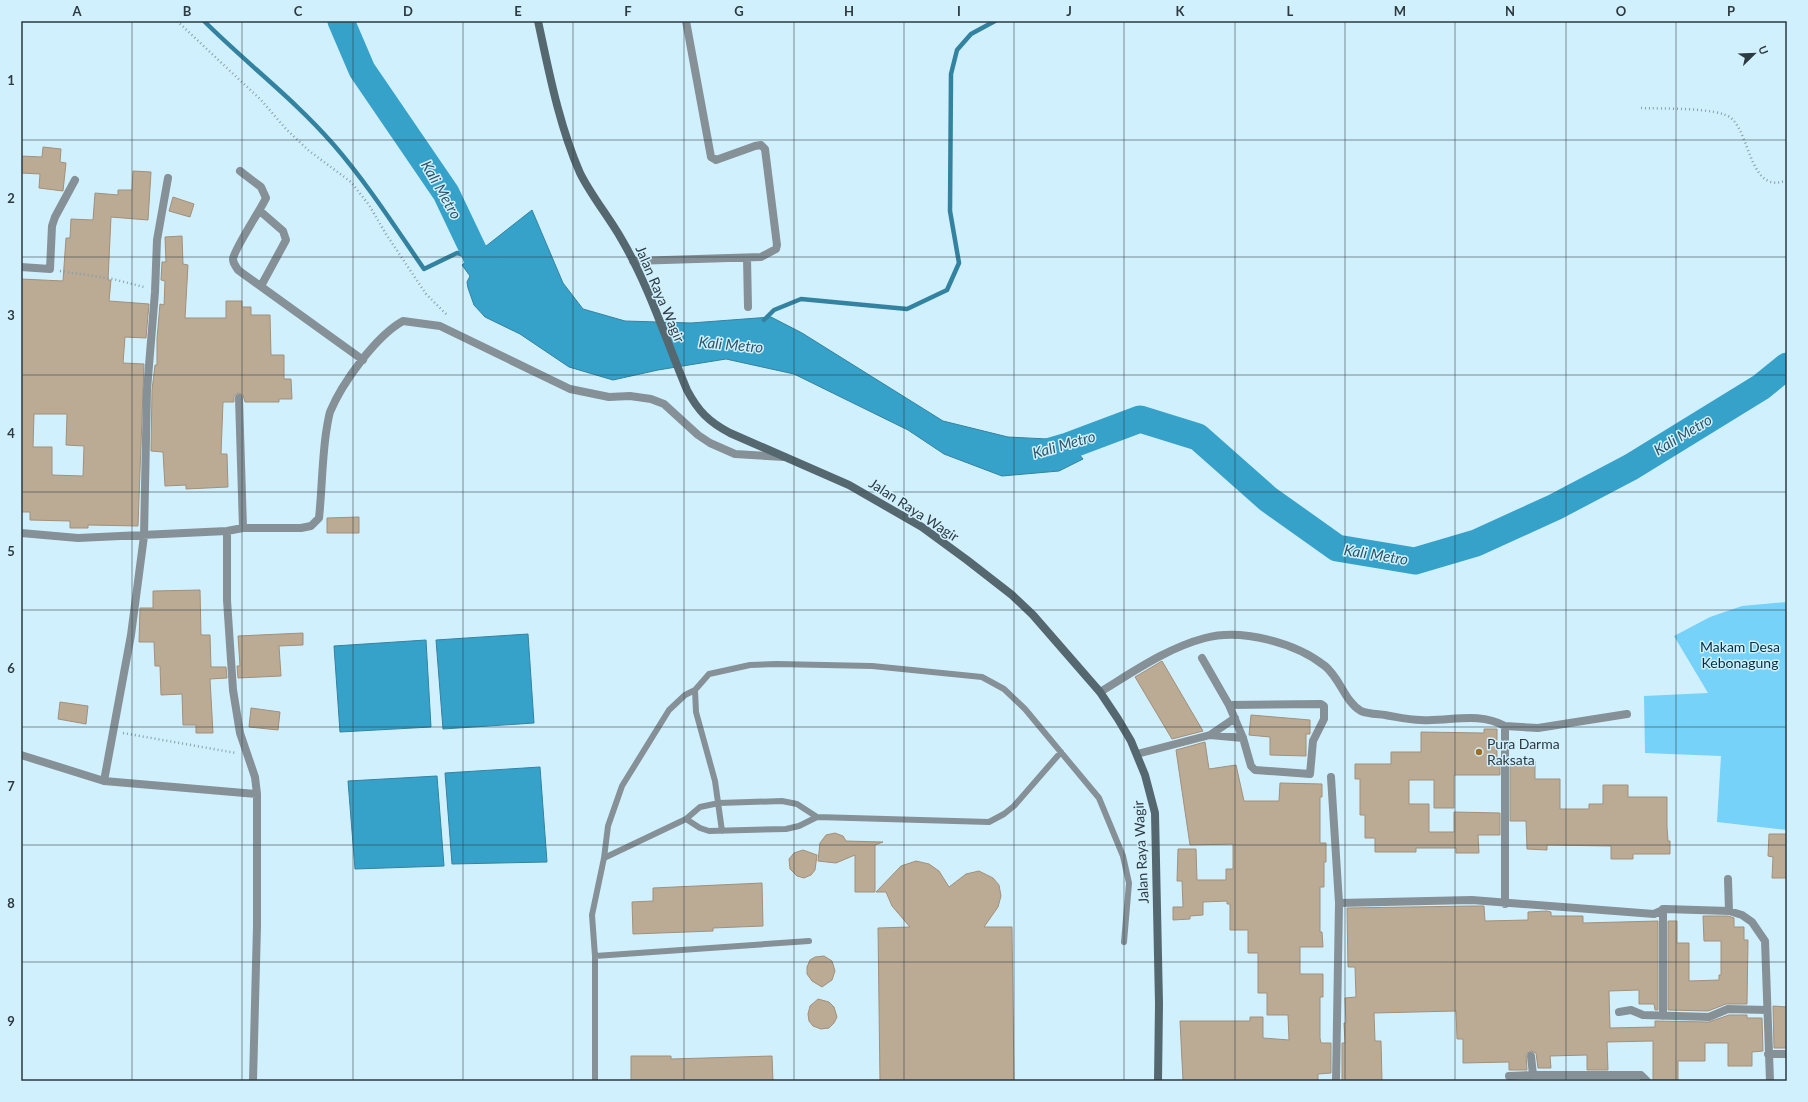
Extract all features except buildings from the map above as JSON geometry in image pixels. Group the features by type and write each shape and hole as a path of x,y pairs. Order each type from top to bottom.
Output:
{"main road":[{"name":"Jalan Raya Wagir","path":"538,21 556,102 580,172 593,198 622,239 633,261 687,390 697,408 715,425 784,457 849,484 922,527 967,560 1012,595 1028,610 1100,692 1118,719 1137,754 1147,781 1154,813 1160,1004 1158,1081"}],"street":[{"path":"633,261 762,257 770,254 776,249 777,245 767,154 761,145 716,160 711,157 686,21"},
{"path":"240,171 261,187 266,198 233,258 234,264 238,270 363,360"},
{"path":"104,781 130,635 144,536 147,390 155,292 157,240 168,178"},
{"path":"21,267 50,269 52,226 54,217 75,180"},
{"path":"260,211 283,231 286,240 261,286"},
{"path":"747,258 748,307"},
{"path":"21,533 78,538 144,536 227,531 243,528 302,528 316,523 320,518 325,444 330,413 347,383 363,360 384,334 403,321 440,326 570,389 609,397 630,396 651,399 664,404 698,435 710,443 735,454 784,457"},
{"path":"239,398 243,528"},
{"path":"227,531 228,600 233,690 246,755 254,778 257,794 257,926 253,1081"},
{"path":"1100,692 1159,657 1205,638 1252,636 1275,640 1300,651 1326,667 1353,703 1362,711 1422,720 1485,718 1505,726 1538,728 1627,714"},
{"path":"1202,658 1235,718 1243,738 1251,766 1255,770 1310,774 1313,741 1324,719 1324,706 1321,704 1229,705"},
{"path":"1137,754 1210,735 1235,718"},
{"path":"1505,726 1505,904"},
{"path":"1210,735 1243,738"},
{"path":"21,755 104,781 257,794"},
{"path":"1331,777 1339,903 1336,1081"},
{"path":"1728,879 1729,912"},
{"path":"1339,903 1472,900 1505,904 1523,903 1654,914 1663,909 1729,912 1742,915 1752,922 1765,941 1770,1081"},
{"path":"1663,909 1663,1016"},
{"path":"1619,1012 1631,1010 1643,1015 1709,1016 1728,1010 1767,1010"},
{"path":"1768,1054 1787,1054"},
{"path":"1531,1056 1533,1075"},
{"path":"1509,1076 1641,1076 1647,1081"}],"lane":[{"path":"595,1081 595,956 592,915 604,858 608,826 622,786 669,710 685,695 695,690 709,674 750,665 872,666 982,677 1004,689 1025,708 1099,798 1123,856 1129,883 1124,942"},
{"path":"695,690 696,712 715,781 722,831"},
{"path":"686,819 700,828 709,831 786,829 799,826 817,817 989,822 1004,814 1014,806 1062,752"},
{"path":"604,858 686,819 700,807 719,803 782,801 797,804 817,817"},
{"path":"595,956 809,941"}],"path":[{"path":"177,21 261,100 286,129 308,150 351,182 369,205 386,234 426,294 452,320"},
{"path":"1641,108 1701,110 1723,114 1731,118 1739,128 1751,158 1763,178 1770,183 1778,184 1787,180"},
{"path":"50,269 138,284 155,292"},
{"path":"113,732 246,755"}],"green space":[{"name":"Makam Desa Kebonagung","path":"1787,602 1787,830 1717,822 1721,756 1645,753 1644,696 1708,693 1674,636 1710,617 1742,606"}],"water":[{"path":"532,210 563,283 583,309 625,321 691,323 771,317 802,333 943,421 1008,437 1067,440 1083,459 1059,471 1002,476 944,454 908,430 794,374 726,359 658,370 613,380 569,367 520,334 485,317 474,305 467,282 470,276 462,265"},
{"path":"528,634 534,723 443,729 436,640"},
{"path":"426,640 431,727 340,732 334,646"},
{"path":"540,767 547,862 452,864 445,773"},
{"path":"437,776 444,866 355,869 348,781"}],"waterway":[{"path":"204,21 286,96 333,144 369,190 424,269 457,253 477,258"},
{"name":"Kali Metro","path":"341,21 362,70 446,193 477,258 501,279"},
{"path":"764,320 774,310 801,299 907,309 947,290 959,263 950,211 951,74 957,50 971,34 995,21"},
{"name":"Kali Metro","path":"1037,455 1068,446 1140,419 1198,437 1268,499 1337,548 1415,561 1476,543 1555,507 1631,467 1761,387 1787,366"}],"place":[{"name":"Pura Darma Raksata","path":"1479,752"}]}
